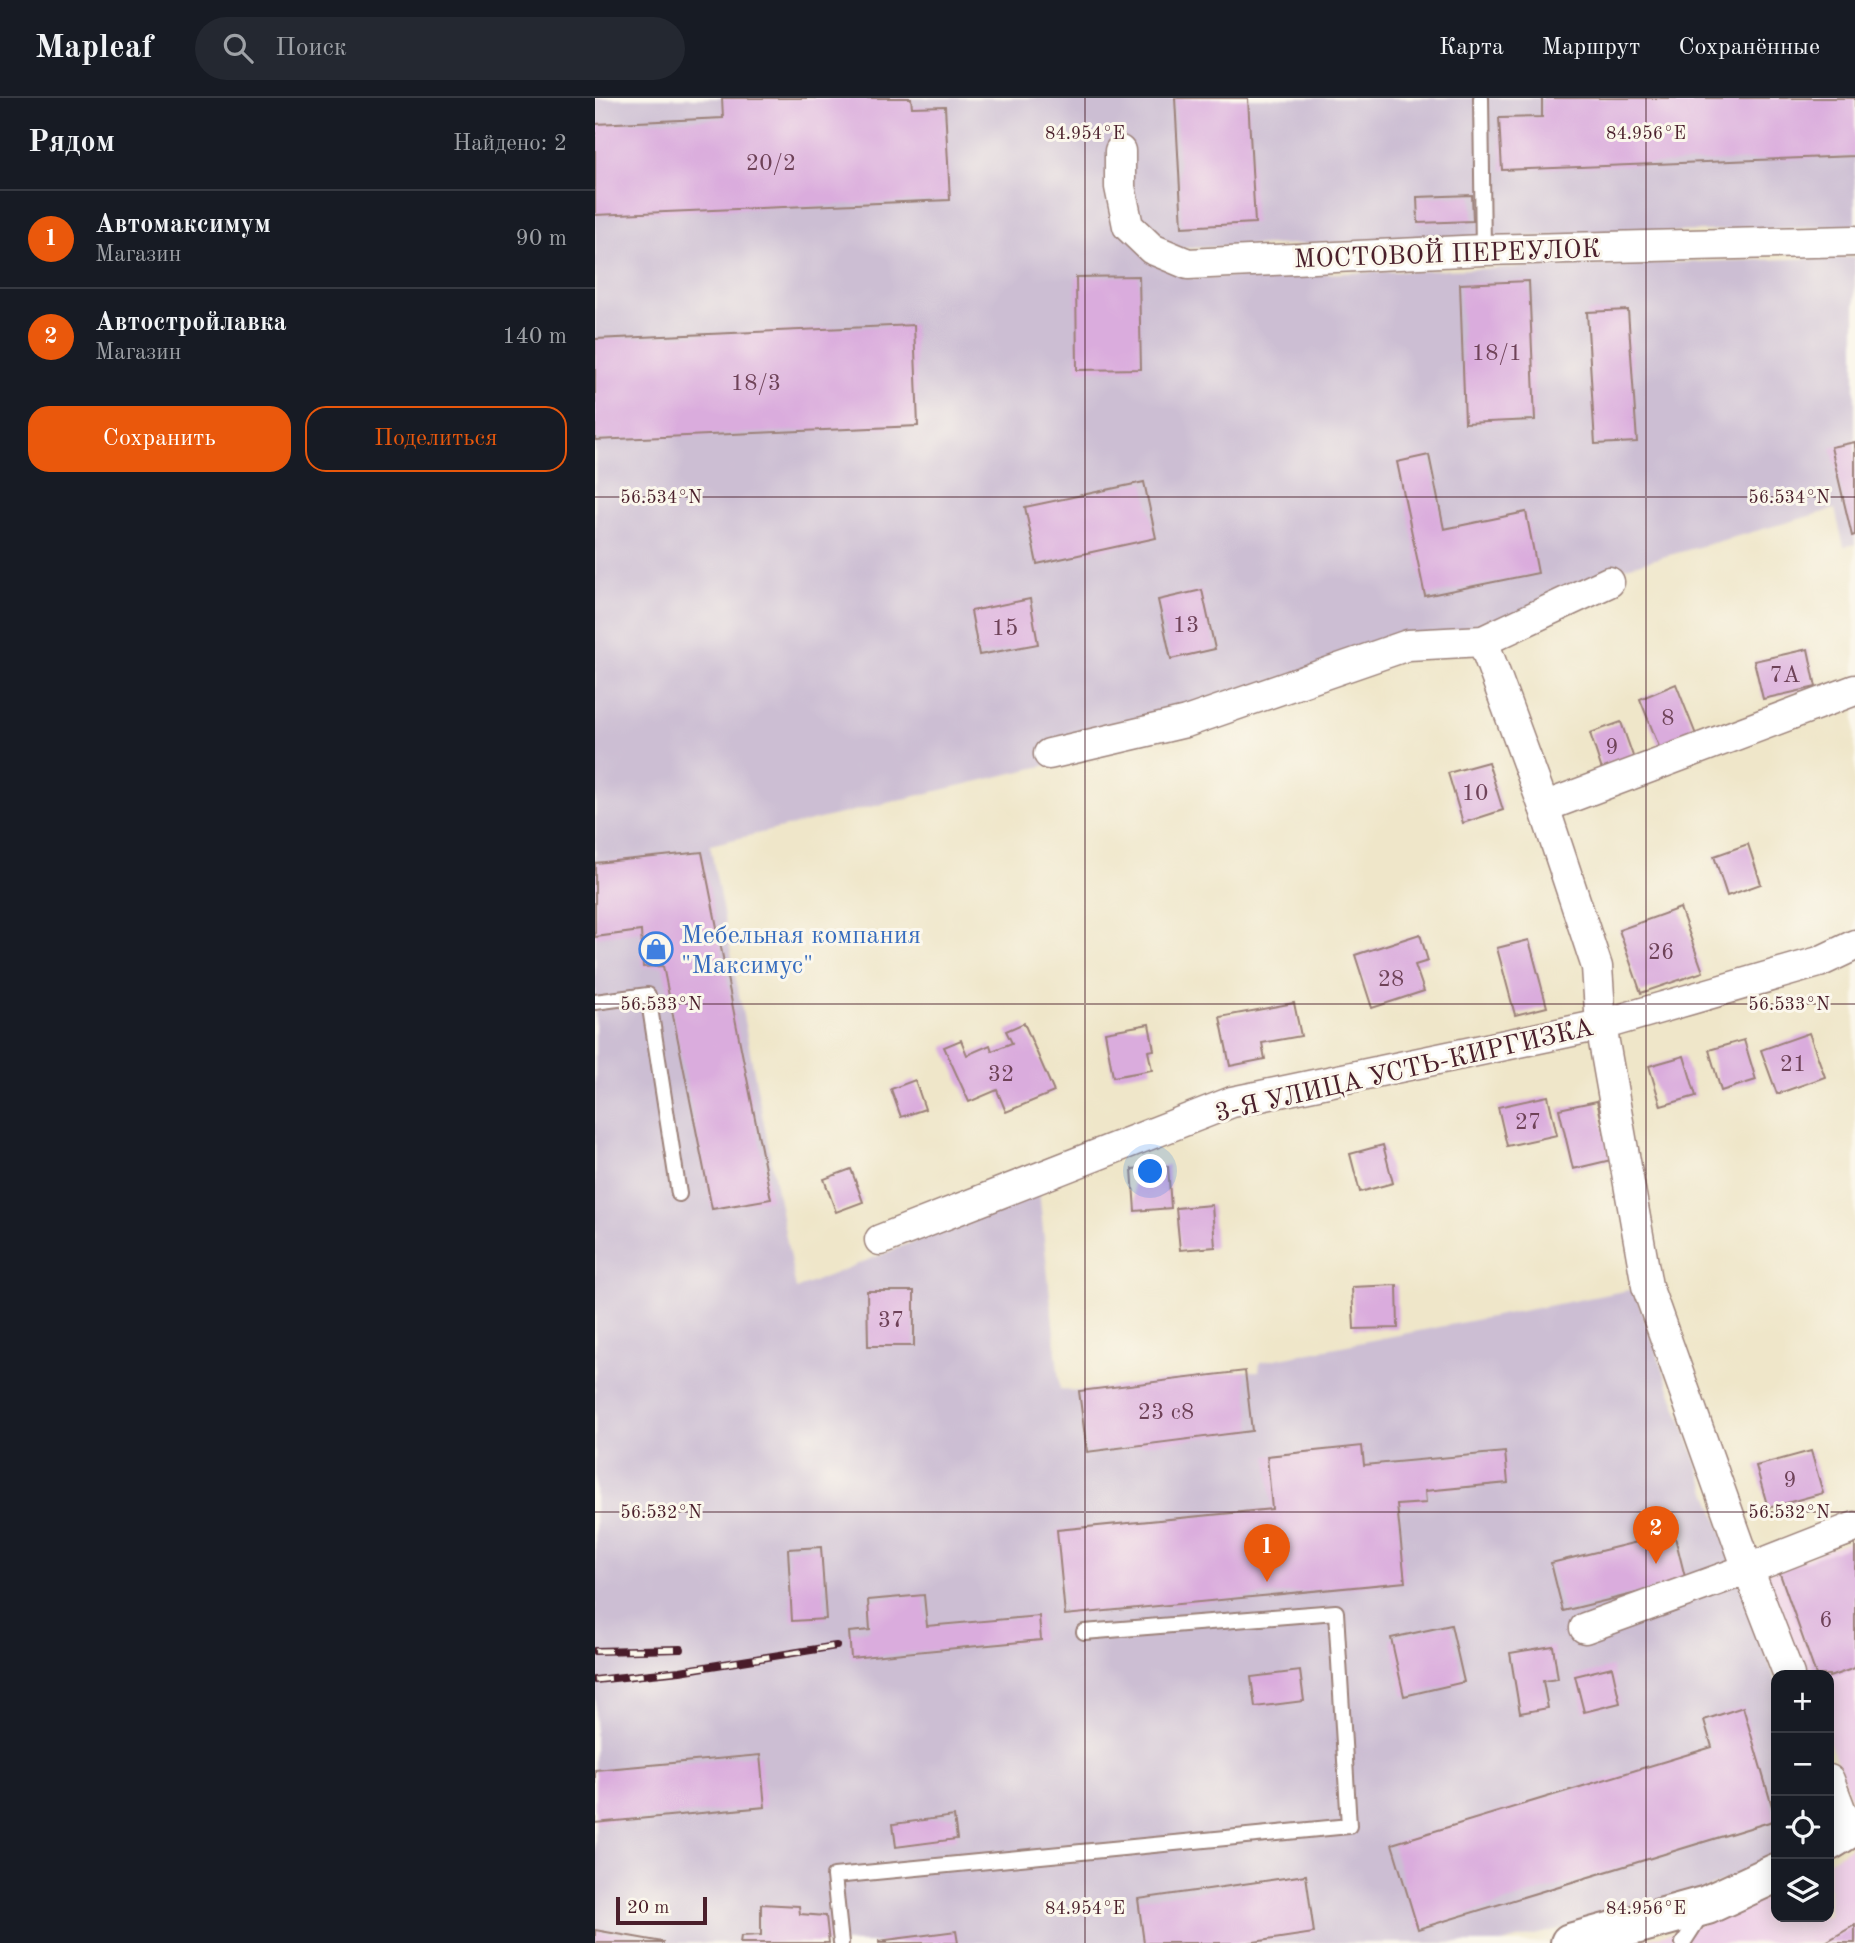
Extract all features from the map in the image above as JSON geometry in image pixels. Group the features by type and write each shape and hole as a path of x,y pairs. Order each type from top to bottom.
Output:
{"main road":[{"path":"1570,1943 1707,1905 1771,1876"}],"street":[{"name":"МОСТОВОЙ ПЕРЕУЛОК","path":"1120,151 1120,187 1128,226 1152,249 1188,264 1483,250 1855,241"},
{"path":"1049,754 1186,722 1408,645 1483,641 1609,582"},
{"path":"1483,641 1544,807 1597,967 1601,1025 1647,1286 1787,1670"},
{"path":"1544,807 1855,691"},
{"name":"3-Я УЛИЦА УСТЬ-КИРГИЗКА","path":"880,1240 1232,1102 1601,1025 1819,962 1855,945"},
{"path":"1585,1628 1855,1527"},
{"path":"1834,1796 1844,1832"}],"lane":[{"path":"1481,98 1483,250"},
{"path":"595,1002 648,995 678,1194"},
{"path":"841,1943 834,1875 1349,1826 1336,1612 1084,1632"},
{"path":"1683,1943 1707,1905"}],"shaded area":[{"path":"595,98 1855,98 1855,226 1183,248 1183,278 1855,257 1855,544 1844,547 1835,509 1605,573 1478,631 1047,765 710,845 796,1289 1039,1191 1060,1390 1079,1391 1259,1371 1260,1362 1634,1289 1772,1670 1771,1862 1678,1900 1502,1943 595,1943"},
{"path":"1855,1539 1854,1806 1834,1754 1834,1670 1801,1670 1764,1574"},
{"path":"1855,1844 1855,1943 1630,1943 1686,1929 1771,1896 1771,1922 1834,1922 1834,1858"}],"building":[{"path":"722,98 911,98 912,107 945,106 950,200 595,215 595,124 723,118"},
{"path":"1175,98 1248,98 1255,223 1182,227"},
{"path":"1542,98 1855,98 1855,156 1502,170 1499,118 1542,117"},
{"path":"1472,195 1473,221 1418,223 1417,197"},
{"path":"1139,276 1141,369 1077,370 1076,277"},
{"path":"1529,281 1535,420 1465,423 1460,284"},
{"path":"1628,310 1637,442 1595,444 1587,312"},
{"path":"914,325 918,426 595,440 595,339"},
{"path":"1855,442 1855,535 1852,536 1831,447"},
{"path":"1429,455 1444,529 1526,512 1538,573 1425,596 1397,462"},
{"path":"1144,482 1156,538 1037,564 1025,507"},
{"path":"1202,590 1215,649 1171,659 1158,600"},
{"path":"1030,599 1038,644 979,655 971,611"},
{"path":"1808,649 1816,687 1763,699 1754,661"},
{"path":"1676,684 1696,735 1660,749 1640,699"},
{"path":"1621,722 1634,759 1602,770 1590,733"},
{"path":"1488,762 1503,810 1463,823 1448,773"},
{"path":"1748,844 1761,884 1727,896 1714,856"},
{"path":"702,852 771,1199 712,1209 663,966 643,967 641,931 595,937 595,863"},
{"path":"1680,908 1703,972 1641,993 1619,930"},
{"path":"1420,934 1428,961 1415,965 1424,991 1372,1008 1355,955"},
{"path":"1529,940 1547,1007 1515,1015 1497,948"},
{"path":"1294,1003 1301,1036 1262,1043 1265,1059 1230,1066 1220,1017"},
{"path":"1024,1023 1054,1092 1006,1112 997,1090 969,1102 944,1047 961,1040 967,1055 990,1045 992,1051 1012,1043 1006,1031"},
{"path":"1149,1024 1154,1050 1148,1051 1152,1070 1113,1077 1105,1032"},
{"path":"1809,1033 1825,1077 1777,1094 1761,1050"},
{"path":"1744,1040 1756,1080 1721,1091 1709,1050"},
{"path":"1684,1056 1696,1096 1661,1106 1649,1066"},
{"path":"915,1080 925,1109 901,1117 891,1089"},
{"path":"1548,1096 1557,1135 1507,1146 1498,1107"},
{"path":"1597,1101 1611,1160 1573,1169 1559,1109"},
{"path":"1383,1145 1393,1183 1360,1192 1350,1154"},
{"path":"1168,1166 1171,1208 1135,1211 1132,1169"},
{"path":"851,1169 863,1202 836,1212 824,1179"},
{"path":"1212,1205 1215,1247 1180,1250 1176,1208"},
{"path":"1397,1285 1398,1328 1354,1329 1352,1287"},
{"path":"867,1291 914,1291 914,1346 868,1346"},
{"path":"1245,1371 1252,1431 1087,1452 1079,1391"},
{"path":"1362,1446 1364,1465 1505,1452 1508,1483 1425,1491 1426,1503 1397,1505 1405,1582 1065,1615 1057,1530 1272,1509 1267,1456"},
{"path":"1811,1451 1823,1493 1768,1508 1756,1466"},
{"path":"1674,1533 1686,1581 1563,1611 1551,1563"},
{"path":"1855,1544 1855,1668 1834,1675 1834,1670 1814,1670 1779,1571"},
{"path":"821,1547 826,1619 792,1621 788,1549"},
{"path":"924,1595 927,1626 1039,1616 1041,1640 851,1658 849,1632 870,1630 868,1600"},
{"path":"1451,1625 1464,1682 1404,1696 1391,1638"},
{"path":"1553,1646 1558,1679 1543,1681 1548,1708 1520,1713 1510,1653"},
{"path":"1612,1667 1620,1703 1584,1712 1575,1676"},
{"path":"1300,1671 1304,1701 1255,1707 1251,1677"},
{"path":"1743,1707 1771,1803 1771,1822 1418,1929 1392,1844 1712,1747 1704,1720"},
{"path":"760,1755 765,1807 595,1823 595,1770"},
{"path":"954,1816 957,1839 896,1847 893,1824"},
{"path":"1306,1875 1314,1933 1247,1943 1144,1943 1138,1899"},
{"path":"761,1904 799,1906 800,1914 826,1916 829,1943 740,1943 741,1936 761,1935"},
{"path":"1855,1925 1855,1943 1824,1943"},
{"path":"595,1930 663,1942 663,1943 595,1943"},
{"path":"956,1931 958,1943 879,1943 879,1941"}],"railway":[{"path":"595,1680 680,1671 836,1646"},
{"path":"595,1651 681,1649"}],"place":[{"name":"Мебельная компания \"Максимус\"","path":"656,949"},
{"name":"Автостройлавка","path":"1656,1564"},
{"name":"Автомаксимум","path":"1267,1582"}]}
